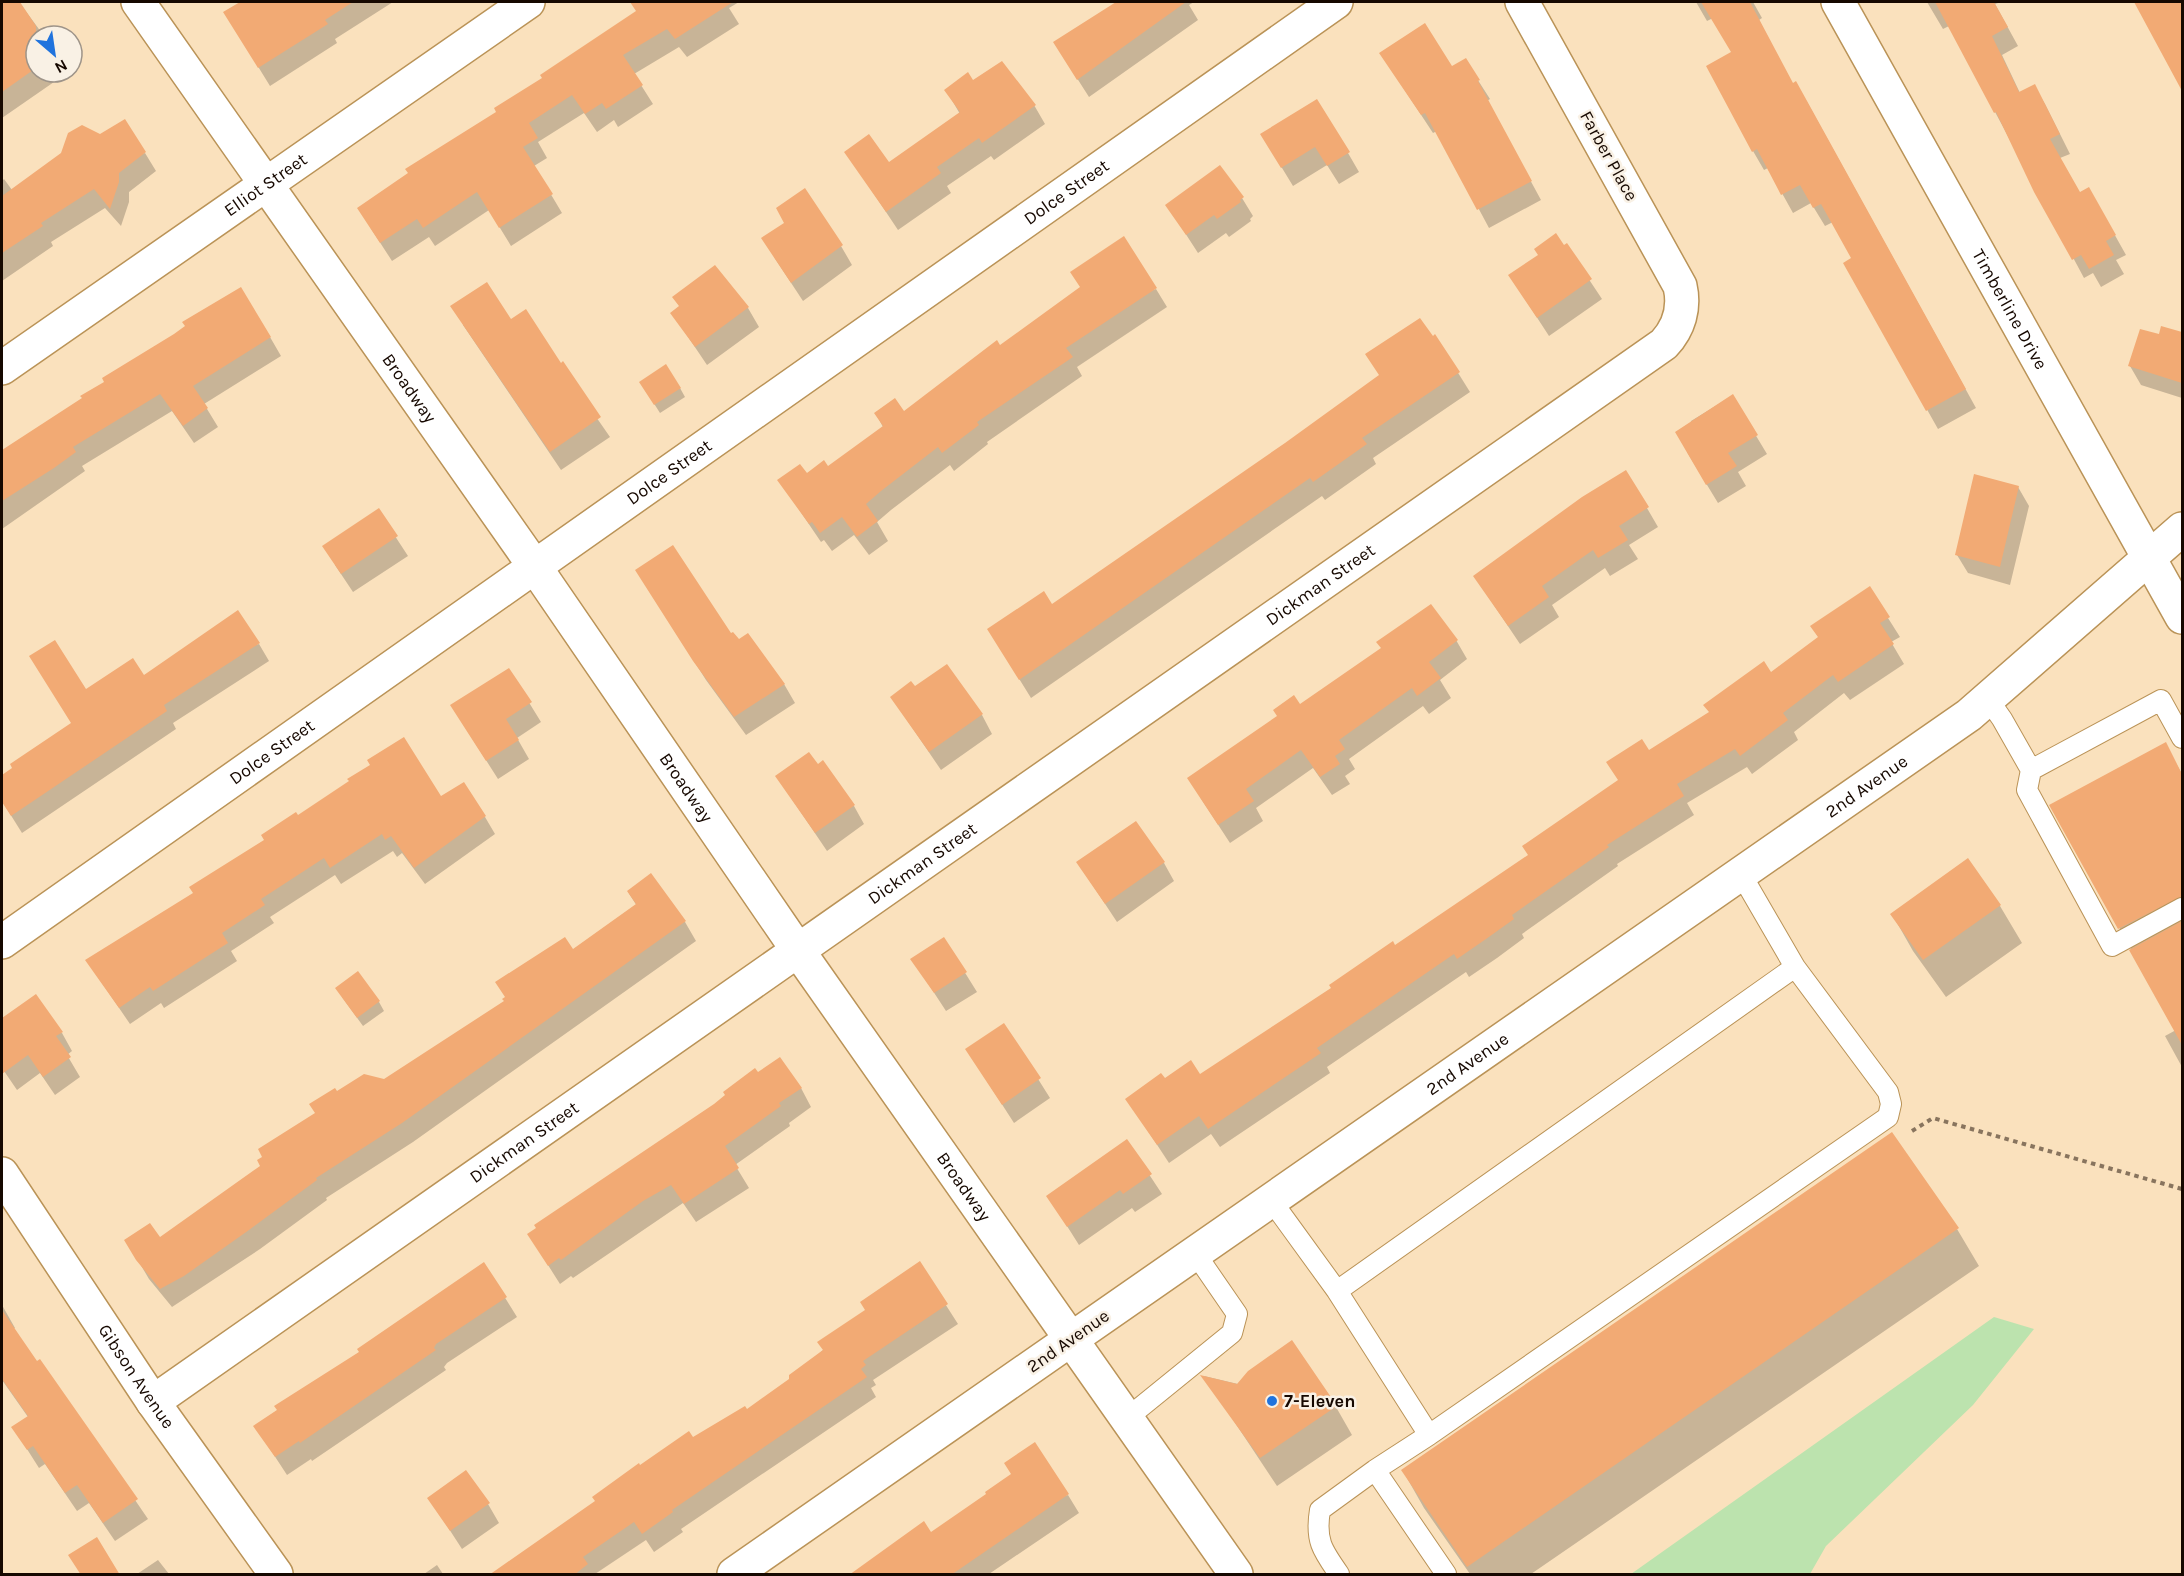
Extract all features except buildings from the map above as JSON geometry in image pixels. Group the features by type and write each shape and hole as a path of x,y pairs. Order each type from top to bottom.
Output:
{"street":[{"name":"Broadway","path":"138,2 535,567 799,952 1236,1575"},
{"name":"Elliot Street","path":"2,368 528,2"},
{"name":"Dolce Street","path":"2,942 1336,2"},
{"name":"Farber Place","path":"1522,2 1674,272 1682,295 1680,316"},
{"name":"Timberline Drive","path":"1838,2 2182,617"},
{"name":"Dickman Street","path":"153,1402 799,952 1664,344 1674,334 1680,316"},
{"name":"2nd Avenue","path":"734,1575 1969,715 2182,529"},
{"name":"Gibson Avenue","path":"2,1173 153,1402 276,1575"}],"lane":[{"path":"1988,699 2031,770 2026,790 2112,946 2182,908"},
{"path":"2031,770 2161,700 2182,738"},
{"path":"1339,1575 1322,1551 1317,1531 1320,1510 1888,1117 1891,1104 1888,1092 1795,967 1741,874"},
{"path":"1337,1291 1795,967"},
{"path":"1271,1200 1337,1291 1429,1435"},
{"path":"1126,1419 1232,1333 1237,1322 1237,1314 1196,1253"},
{"path":"1375,1470 1446,1575"}],"path":[{"path":"1909,1133 1934,1118 2182,1189"}],"green space":[{"path":"1994,1317 2034,1329 1973,1405 1826,1546 1810,1574 1631,1574"}],"place":[{"name":"7-Eleven","path":"1272,1401"}]}
